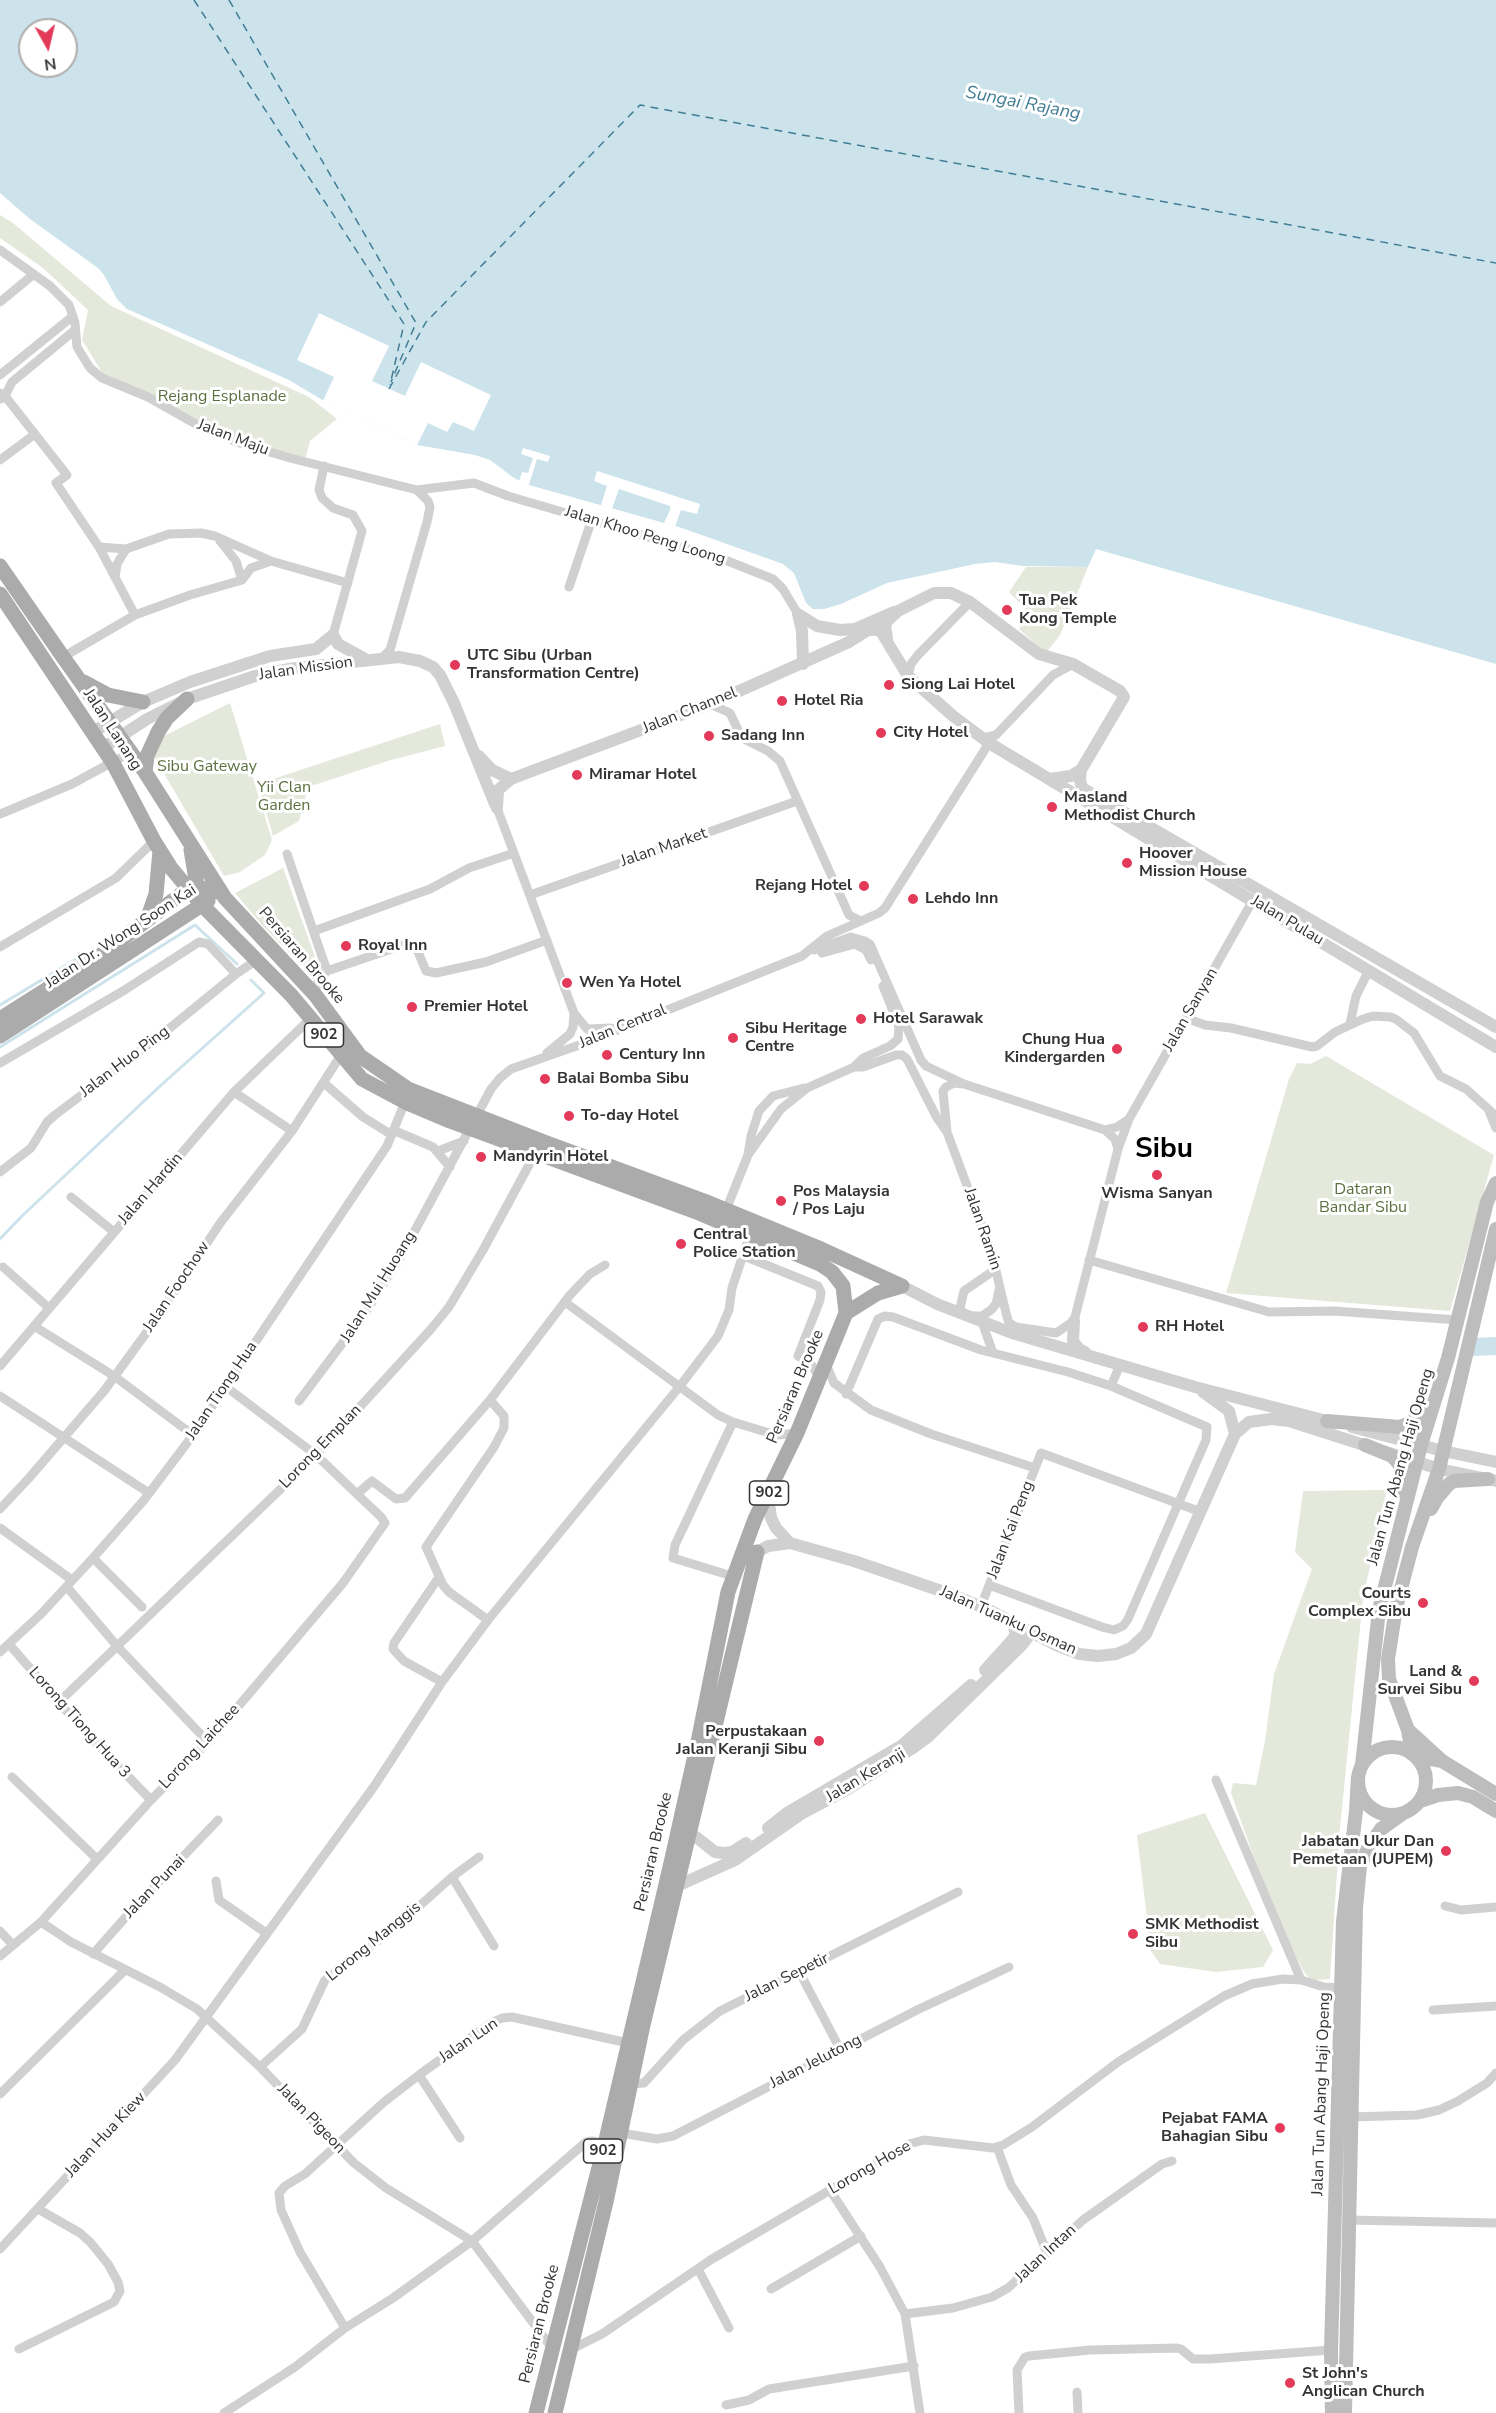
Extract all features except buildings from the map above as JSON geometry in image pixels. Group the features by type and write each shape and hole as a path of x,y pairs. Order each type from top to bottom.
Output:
{"main road":[{"name":"Jalan Lanang","path":"0,566 145,772 190,847"},
{"name":"Jalan Lanang","path":"0,594 113,763 157,846 192,888"},
{"path":"81,681 108,694 143,702"},
{"path":"145,772 147,756 158,732 167,718 187,699"},
{"path":"147,920 156,894 157,846"},
{"path":"190,847 192,888"},
{"name":"Persiaran Brooke","path":"190,847 221,893 316,996 352,1047 370,1064 470,1130 723,1217 750,1234 820,1264 832,1272 843,1286 846,1313 797,1433 755,1519 732,1576 682,1839 677,1886 572,2349 555,2413"},
{"name":"Persiaran Brooke","path":"192,888 202,905 258,959 362,1078 405,1102 470,1130 821,1249 902,1286"},
{"name":"Jalan Dr. Wong Soon Kai","path":"0,1019 101,955 192,888 221,893"},
{"name":"Jalan Dr. Wong Soon Kai","path":"0,1036 221,893"},
{"name":"Jalan Tun Abang Haji Openg","path":"1332,2413 1331,2350 1343,1922 1376,1629 1421,1445 1458,1320 1487,1202 1496,1183"},
{"path":"1480,1231 1495,1232"},
{"name":"Jalan Tun Abang Haji Openg","path":"1345,2413 1356,1908 1360,1866 1368,1848 1382,1829 1412,1809 1425,1792 1426,1773 1414,1755 1408,1730 1389,1679 1388,1659 1396,1608 1412,1547 1439,1469 1495,1232"},
{"path":"846,1313 878,1293 902,1286"},
{"path":"1327,1421 1400,1427 1412,1422 1435,1402"},
{"path":"1365,1445 1392,1456 1404,1473 1404,1485 1388,1574"},
{"path":"1412,1547 1437,1498 1446,1487 1454,1481 1492,1480"},
{"name":"Persiaran Brooke","path":"536,2413 628,2043 757,1552"},
{"path":"1408,1730 1442,1761 1496,1794"},
{"path":"1402,1814 1391,1816 1380,1814 1370,1808 1358,1789 1360,1771 1376,1751 1385,1748 1404,1749 1414,1755 1442,1761"},
{"path":"1420,1801 1438,1795 1458,1793 1473,1797 1496,1811"}],"street":[{"name":"Jalan Maju","path":"0,250 59,293 69,304 73,316 76,348 90,368 102,378 148,397 194,423 236,442 417,490"},
{"path":"0,302 34,274"},
{"path":"0,375 73,316"},
{"path":"75,330 12,382 2,396 67,475 56,483 99,547 135,615"},
{"path":"0,459 35,434"},
{"path":"324,465 319,490 322,498 333,508 353,515 362,531 333,635 338,644 367,660"},
{"name":"Jalan Khoo Peng Loong","path":"417,490 474,483 663,540 757,571 773,579 783,589 798,614"},
{"path":"382,658 390,650 427,522 430,507 428,501 417,490"},
{"path":"569,587 592,519"},
{"path":"99,547 126,549 179,533 201,533 217,537 271,561 348,583"},
{"path":"217,537 231,553 242,580"},
{"path":"115,577 117,564 126,549"},
{"path":"63,657 135,615 190,595 242,580 251,568 271,561"},
{"path":"798,614 817,626 840,630 855,629 934,593 951,593 970,603 1039,654 1052,660 1073,664 1120,691 1124,697 1081,770 1071,776 1049,779"},
{"path":"908,676 911,664 970,603"},
{"path":"887,639 885,626 898,611"},
{"path":"798,614 802,631 803,664"},
{"name":"Jalan Channel","path":"511,779 710,704 803,664 863,633 880,630 887,639"},
{"name":"Jalan Mission","path":"93,732 143,702 190,682 270,656 315,649 333,635"},
{"name":"Jalan Pulau","path":"887,639 908,676 953,716 986,740 1496,1047"},
{"name":"Jalan Mission","path":"103,747 147,719 187,699 255,676 288,669 382,658 411,659 433,667 447,687 473,748"},
{"path":"1052,660 1053,675"},
{"path":"805,954 827,936 879,913 885,908 986,740 1000,731 1053,675 1073,664"},
{"path":"710,704 730,713 739,732 746,740 768,751 780,761 849,915 848,927"},
{"path":"1000,731 1001,743 1007,753"},
{"path":"473,748 492,770 511,779 498,790 497,808"},
{"path":"473,748 574,1013 587,1029 622,1027"},
{"path":"0,814 72,784 131,752"},
{"name":"Jalan Pulau","path":"1081,770 1081,785 1090,793 1496,1027"},
{"name":"Jalan Market","path":"530,895 797,801"},
{"path":"0,947 116,878 157,846"},
{"path":"314,931 430,889 469,868 514,853"},
{"path":"287,854 327,971"},
{"name":"Jalan Sanyan","path":"1074,1321 1118,1149 1128,1119 1253,900"},
{"path":"849,915 861,921"},
{"path":"805,954 851,937 860,938 870,944 921,1060 936,1072 964,1084 1105,1131 1115,1140 1118,1149"},
{"path":"316,996 318,981 327,971 409,943 416,947 426,971 436,973 486,962 547,940"},
{"path":"0,1063 123,991 199,942 208,944 236,974"},
{"path":"723,1217 748,1155 754,1124 763,1104 773,1096 807,1088 854,1067 863,1058 895,1043 900,1034 885,991 866,950 855,944 812,956 805,954"},
{"name":"Jalan Central","path":"470,1130 500,1078 511,1069 585,1043 805,954"},
{"name":"Jalan Huo Ping","path":"0,1172 31,1148 47,1122 55,1115 258,959"},
{"path":"1350,1024 1356,996 1369,970"},
{"path":"541,1057 570,1034 574,1013"},
{"path":"1186,1018 1205,1025 1231,1028 1312,1047 1350,1024 1373,1016 1397,1020 1414,1033 1440,1076 1466,1089 1496,1116"},
{"name":"Jalan Hardin","path":"0,1366 234,1092 310,1019"},
{"name":"Jalan Foochow","path":"0,1509 104,1391 221,1222 292,1131 341,1055"},
{"path":"854,1067 863,1067 902,1055 907,1059 937,1118 947,1132"},
{"path":"324,1083 363,1117 392,1133 438,1151 450,1167"},
{"name":"Jalan Ramin","path":"964,1084 954,1083 943,1091 947,1132 996,1269 1009,1323 1016,1327 1052,1334 1074,1321"},
{"path":"748,1155 780,1109 807,1088"},
{"path":"234,1092 292,1131"},
{"name":"Jalan Tiong Hua","path":"0,1652 93,1558 149,1493 193,1435 387,1146 405,1102"},
{"path":"1487,1108 1496,1128"},
{"path":"1105,1131 1128,1119"},
{"path":"438,1151 470,1130"},
{"name":"Jalan Mui Huoang","path":"299,1401 365,1313 470,1130"},
{"name":"Lorong Emplan","path":"58,1703 316,1455 449,1307 536,1152"},
{"path":"71,1197 114,1232"},
{"name":"Jalan Hua Kiew","path":"0,2249 176,2060 375,1785 442,1682 488,1620 680,1386 718,1336 729,1310 731,1296 750,1234"},
{"path":"744,1256 818,1287 821,1292 820,1300 798,1356 822,1370 846,1394 871,1410 931,1434 1035,1468"},
{"path":"1089,1260 1269,1312 1334,1311 1458,1320"},
{"path":"225,1386 316,1455 357,1494 372,1480 396,1499 405,1498 490,1400 565,1302 590,1274 605,1265"},
{"path":"3,1267 49,1308"},
{"path":"996,1269 964,1291 960,1308 967,1316 982,1316 996,1304 1000,1287"},
{"path":"902,1286 967,1316 1012,1333 1195,1386 1443,1451 1496,1462"},
{"path":"565,1302 718,1415 733,1422 778,1435 797,1433"},
{"path":"846,1394 881,1317 893,1317 993,1353 1068,1371 1111,1386 1207,1427 1206,1440 1128,1619 1119,1628 1114,1630 1102,1628 989,1585"},
{"path":"1074,1321 1075,1345 1094,1357"},
{"path":"982,1322 993,1353"},
{"path":"34,1326 114,1376 193,1435"},
{"path":"1111,1386 1120,1365"},
{"path":"1195,1386 1229,1411 1235,1434 1249,1422 1271,1419 1289,1421 1439,1469 1492,1480"},
{"path":"0,1396 149,1493"},
{"path":"488,1620 449,1592 439,1578 426,1545 494,1447 506,1423 504,1416 490,1400"},
{"path":"732,1576 673,1558 675,1545 733,1422"},
{"name":"Jalan Tuanku Osman","path":"790,1543 854,1561 981,1606 1030,1633 1079,1654 1098,1656 1116,1654 1138,1643 1152,1623 1235,1434"},
{"name":"Jalan Kai Peng","path":"981,1606 1041,1453 1178,1504"},
{"name":"Lorong Laichee","path":"0,1956 41,1922 97,1858 208,1742 343,1583 385,1524 381,1517 357,1494"},
{"path":"768,1495 771,1518 780,1533 790,1543"},
{"path":"1178,1504 1201,1512"},
{"path":"0,1528 69,1583 117,1647 208,1742"},
{"path":"757,1552 768,1546 790,1543"},
{"path":"93,1558 142,1607"},
{"path":"439,1578 394,1643 393,1649 404,1661 442,1682"},
{"name":"Jalan Keranji","path":"714,1852 732,1852 787,1814 901,1746 973,1682 1013,1639 1016,1633 1012,1622"},
{"name":"Jalan Keranji","path":"677,1886 735,1860 801,1815 900,1757 928,1737 1022,1646 1030,1633"},
{"name":"Lorong Tiong Hua 3","path":"9,1644 58,1703 151,1800"},
{"path":"924,1726 945,1712 952,1713"},
{"path":"12,1777 97,1858"},
{"path":"1216,1780 1301,1980"},
{"name":"Jalan Punai","path":"93,1954 218,1820"},
{"path":"682,1839 696,1837 714,1852 716,1869"},
{"name":"Lorong Manggis","path":"260,2067 302,2029 325,1980 390,1932 452,1876 479,1857"},
{"path":"452,1876 494,1946"},
{"path":"216,1881 216,1894 219,1900 267,1933"},
{"name":"Jalan Sepetir","path":"631,2084 644,2083 683,2040 710,2017 958,1892"},
{"path":"1445,1906 1461,1910 1496,1907"},
{"name":"Jalan Pigeon","path":"41,1922 93,1954 160,1987 197,2009 260,2067 338,2147 386,2188 472,2241 552,2348"},
{"path":"0,1931 12,1944"},
{"name":"Jalan Jelutong","path":"621,2133 657,2139 668,2138 840,2049 1009,1967"},
{"path":"0,2094 124,1971"},
{"path":"800,1972 840,2049"},
{"path":"1047,2253 1033,2218 1011,2186 998,2147 1032,2127 1118,2062 1224,1996 1265,1981 1283,1979 1301,1980 1324,1988 1341,1988"},
{"path":"1433,2010 1496,2006"},
{"name":"Jalan Lun","path":"345,2328 300,2252 281,2210 278,2198 285,2186 305,2174 338,2147 384,2102 490,2023 512,2017 628,2043"},
{"path":"1351,2117 1417,2115 1439,2110 1477,2089 1496,2073"},
{"path":"419,2075 460,2138"},
{"name":"Lorong Hose","path":"572,2349 602,2334 698,2269 917,2141 998,2147"},
{"path":"224,2413 295,2367 345,2328 393,2298 472,2241 586,2142 604,2144"},
{"name":"Jalan Intan","path":"905,2314 953,2308 992,2297 1008,2288 1083,2220 1162,2164 1172,2161"},
{"path":"830,2190 861,2236 905,2314 920,2413"},
{"path":"19,2349 114,2302 120,2291 108,2264 91,2243 80,2233 38,2210"},
{"path":"1348,2220 1496,2223"},
{"path":"771,2289 861,2236"},
{"path":"698,2269 729,2328"},
{"path":"1019,2413 1017,2370 1024,2357 1090,2350 1176,2348 1181,2349 1193,2359 1210,2359 1331,2350"},
{"path":"726,2405 748,2400 769,2389 914,2366"},
{"path":"1077,2392 1078,2413"}],"green space":[{"name":"Rejang Esplanade","path":"0,215 13,223 111,306 309,397 337,419 310,441 305,460 207,429 105,377 82,340 88,310 43,268 0,238"},
{"path":"1026,567 1088,567 1060,635 1046,653 1019,629 1030,614 1009,592"},
{"name":"Sibu Gateway","path":"230,703 272,840 265,855 240,872 224,876 155,758 158,739"},
{"name":"Yii Clan Garden","path":"440,724 445,746 391,760 308,787 299,821 273,836 258,784"},
{"path":"283,868 319,968 310,974 262,925 235,893"},
{"name":"Dataran Bandar Sibu","path":"1326,1056 1494,1155 1450,1311 1226,1293 1289,1079 1297,1063 1310,1064"},
{"path":"1387,1490 1363,1598 1340,1828 1330,1979 1316,1980 1309,1978 1304,1972 1291,1947 1262,1880 1231,1793 1233,1783 1256,1785 1265,1741 1274,1674 1312,1569 1295,1552 1303,1491"},
{"path":"1205,1813 1273,1950 1263,1967 1216,1972 1160,1964 1151,1951 1137,1835"}],"water":[{"name":"Sungai Rajang","path":"0,0 1496,0 1496,664 1096,549 1088,567 1022,566 995,562 975,564 887,583 841,604 824,609 813,609 806,603 794,573 783,564 682,528 529,485 514,478 490,460 475,455 417,445 324,401 289,380 127,309 117,299 98,268 30,219 0,193"}],"pier":[{"path":"319,313 389,346 372,381 405,396 421,362 491,395 474,431 453,422 447,432 428,423 417,445 323,401 334,377 297,360"},
{"path":"523,448 550,456 548,462 537,459 528,488 518,484 522,472 528,473 533,458 521,454"},
{"path":"597,471 700,504 697,514 681,510 675,527 664,523 670,506 619,489 612,509 601,505 607,486 594,481"}],"waterway":[{"path":"0,1047 195,925 237,964"},
{"path":"0,1005 93,949"},
{"path":"0,1239 159,1087 264,993 251,980"},
{"path":"1473,1347 1496,1346"}],"ferry route":[{"path":"194,0 404,324 390,385"},
{"path":"229,0 416,323 391,382"},
{"path":"389,389 426,322 640,105 1496,263"}],"place":[{"name":"Tua Pek Kong Temple","path":"1007,610"},
{"name":"UTC Sibu (Urban Transformation Centre)","path":"455,665"},
{"name":"Siong Lai Hotel","path":"889,685"},
{"name":"Hotel Ria","path":"782,701"},
{"name":"City Hotel","path":"881,733"},
{"name":"Sadang Inn","path":"709,736"},
{"name":"Miramar Hotel","path":"577,775"},
{"name":"Masland Methodist Church","path":"1052,807"},
{"name":"Hoover Mission House","path":"1127,863"},
{"name":"Rejang Hotel","path":"864,886"},
{"name":"Lehdo Inn","path":"913,899"},
{"name":"Royal Inn","path":"346,946"},
{"name":"Wen Ya Hotel","path":"567,983"},
{"name":"Premier Hotel","path":"412,1007"},
{"name":"Hotel Sarawak","path":"861,1019"},
{"name":"Sibu Heritage Centre","path":"733,1038"},
{"name":"Chung Hua Kindergarden","path":"1117,1049"},
{"name":"Century Inn","path":"607,1055"},
{"name":"Balai Bomba Sibu","path":"545,1079"},
{"name":"To-day Hotel","path":"569,1116"},
{"name":"Mandyrin Hotel","path":"481,1157"},
{"name":"Wisma Sanyan","path":"1157,1175"},
{"name":"Pos Malaysia / Pos Laju","path":"781,1201"},
{"name":"Central Police Station","path":"681,1244"},
{"name":"RH Hotel","path":"1143,1327"},
{"name":"Courts Complex Sibu","path":"1423,1603"},
{"name":"Land & Survei Sibu","path":"1474,1681"},
{"name":"Perpustakaan Jalan Keranji Sibu","path":"819,1741"},
{"name":"Jabatan Ukur Dan Pemetaan (JUPEM)","path":"1446,1851"},
{"name":"SMK Methodist Sibu","path":"1133,1934"},
{"name":"Pejabat FAMA Bahagian Sibu","path":"1280,2128"},
{"name":"St John's Anglican Church","path":"1290,2383"}],"district":[{"name":"Sibu","path":"1164,1150"}]}
